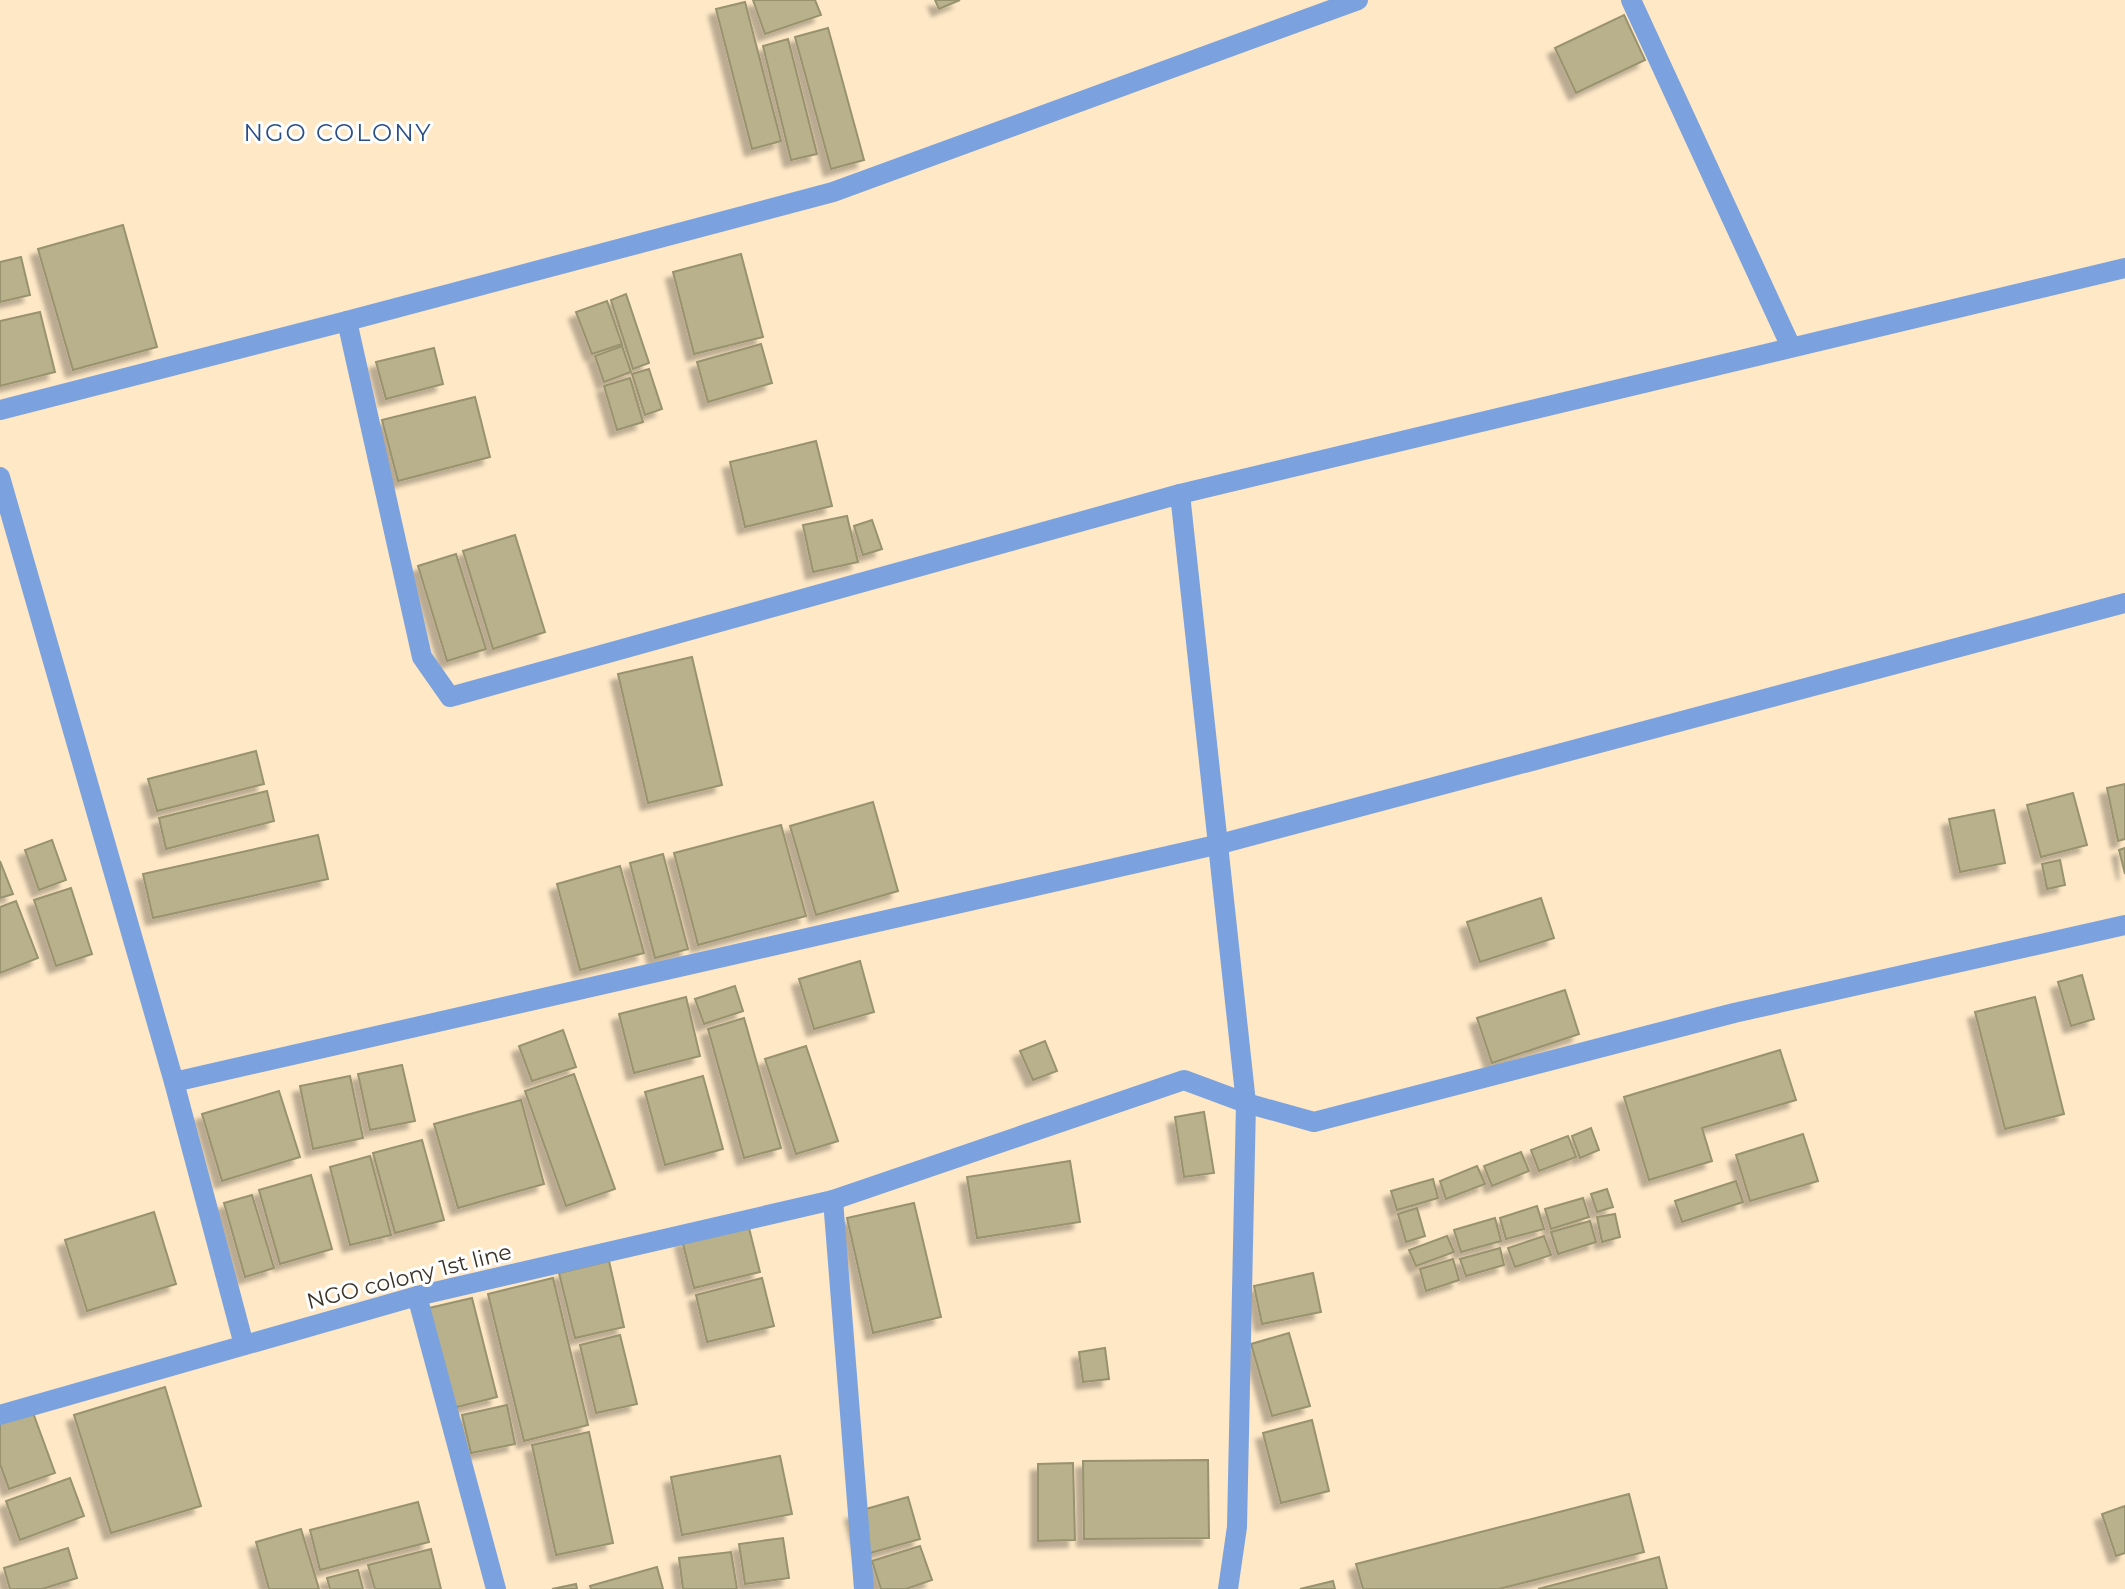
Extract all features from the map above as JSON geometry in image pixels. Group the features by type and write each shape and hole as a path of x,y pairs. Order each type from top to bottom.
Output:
{"street":[{"path":"0,410 833,192 1358,0"},
{"path":"1631,0 1791,347"},
{"path":"347,321 422,657 450,697 1180,494 2125,268"},
{"path":"0,477 174,1082 244,1345"},
{"path":"1180,494 1246,1103 1237,1527 1228,1589"},
{"path":"174,1082 1220,844 2125,603"},
{"name":"NGO colony 1st line","path":"0,1415 417,1296 833,1200 1184,1080 1246,1103 1314,1122 1734,1013 2125,925"},
{"path":"833,1200 864,1589"},
{"path":"417,1296 496,1589"}],"building":[{"path":"753,0 815,0 821,15 765,34"},
{"path":"935,0 960,0 939,9"},
{"path":"745,2 781,141 752,149 716,9"},
{"path":"1624,15 1645,60 1576,93 1555,48"},
{"path":"828,28 864,160 831,169 795,37"},
{"path":"788,39 817,154 791,160 763,46"},
{"path":"123,225 157,347 73,370 38,249"},
{"path":"741,254 763,337 694,354 673,272"},
{"path":"21,257 30,295 0,302 0,262"},
{"path":"626,294 649,363 633,369 611,300"},
{"path":"607,301 622,344 592,354 576,312"},
{"path":"40,312 55,372 0,386 0,321"},
{"path":"761,344 772,383 708,402 697,362"},
{"path":"622,346 631,372 604,382 595,356"},
{"path":"434,348 443,384 386,399 376,362"},
{"path":"649,369 662,409 645,415 632,374"},
{"path":"630,378 643,422 617,430 604,386"},
{"path":"475,397 490,457 398,481 382,420"},
{"path":"816,441 832,506 745,527 730,462"},
{"path":"847,516 858,562 813,572 803,525"},
{"path":"872,520 882,549 863,555 854,526"},
{"path":"515,535 545,632 493,649 463,551"},
{"path":"456,554 486,649 447,661 418,566"},
{"path":"692,657 722,785 648,803 618,674"},
{"path":"256,751 264,784 157,811 148,779"},
{"path":"2125,784 2125,839 2118,841 2107,788"},
{"path":"267,791 274,821 166,849 159,818"},
{"path":"2073,793 2087,845 2041,857 2027,805"},
{"path":"873,802 898,891 816,915 790,826"},
{"path":"1994,810 2005,863 1960,872 1949,819"},
{"path":"781,825 806,916 698,945 674,853"},
{"path":"318,835 328,879 153,918 143,874"},
{"path":"52,840 66,880 39,890 25,850"},
{"path":"2125,848 2125,874 2119,850"},
{"path":"663,854 688,949 655,958 630,863"},
{"path":"2060,860 2065,885 2047,889 2042,864"},
{"path":"0,861 13,894 0,898"},
{"path":"620,866 644,953 580,970 557,884"},
{"path":"71,888 92,954 56,966 34,900"},
{"path":"1541,898 1554,938 1480,962 1467,922"},
{"path":"16,901 38,958 0,973 0,907"},
{"path":"860,961 874,1012 814,1029 799,979"},
{"path":"2082,975 2094,1019 2071,1026 2058,982"},
{"path":"735,986 743,1011 704,1024 695,999"},
{"path":"1565,990 1579,1034 1492,1063 1477,1018"},
{"path":"686,997 700,1056 634,1073 619,1014"},
{"path":"2035,997 2064,1114 2005,1129 1975,1012"},
{"path":"744,1018 781,1148 744,1158 708,1029"},
{"path":"563,1030 576,1067 532,1081 519,1046"},
{"path":"1045,1041 1057,1071 1033,1080 1020,1051"},
{"path":"806,1046 838,1141 796,1154 765,1059"},
{"path":"1780,1050 1796,1100 1702,1128 1712,1161 1649,1180 1624,1097"},
{"path":"402,1065 415,1121 370,1130 358,1074"},
{"path":"574,1074 615,1189 566,1206 525,1091"},
{"path":"350,1076 363,1138 313,1149 300,1086"},
{"path":"703,1076 723,1149 665,1165 645,1092"},
{"path":"279,1091 300,1157 222,1181 202,1114"},
{"path":"521,1100 544,1184 458,1208 434,1124"},
{"path":"1204,1112 1214,1173 1184,1177 1175,1117"},
{"path":"1591,1128 1599,1150 1580,1158 1572,1136"},
{"path":"1803,1134 1818,1181 1750,1201 1736,1155"},
{"path":"1568,1136 1576,1157 1539,1171 1531,1150"},
{"path":"422,1140 444,1220 395,1233 373,1153"},
{"path":"1521,1152 1529,1171 1492,1186 1484,1166"},
{"path":"370,1156 391,1235 350,1245 330,1167"},
{"path":"1070,1161 1080,1222 977,1238 967,1177"},
{"path":"1477,1166 1485,1184 1446,1199 1440,1181"},
{"path":"311,1175 332,1249 280,1264 259,1190"},
{"path":"1433,1179 1438,1198 1397,1210 1391,1191"},
{"path":"1736,1181 1743,1202 1682,1222 1675,1201"},
{"path":"1607,1189 1613,1207 1597,1212 1591,1194"},
{"path":"252,1195 274,1268 245,1277 224,1203"},
{"path":"1583,1198 1589,1217 1551,1229 1545,1209"},
{"path":"914,1203 941,1317 873,1333 847,1218"},
{"path":"1537,1206 1544,1229 1506,1239 1500,1218"},
{"path":"1417,1208 1425,1236 1406,1242 1398,1214"},
{"path":"154,1212 176,1284 87,1311 65,1240"},
{"path":"1615,1214 1620,1237 1602,1242 1597,1217"},
{"path":"1495,1218 1501,1241 1461,1252 1454,1230"},
{"path":"1590,1221 1596,1242 1558,1254 1551,1232"},
{"path":"748,1224 760,1272 694,1288 682,1240"},
{"path":"1447,1236 1454,1252 1416,1266 1409,1250"},
{"path":"1544,1236 1551,1255 1515,1267 1508,1248"},
{"path":"1500,1248 1504,1265 1466,1276 1460,1259"},
{"path":"1453,1259 1459,1280 1426,1291 1420,1269"},
{"path":"609,1261 624,1327 575,1338 559,1273"},
{"path":"1313,1273 1321,1312 1262,1324 1254,1286"},
{"path":"553,1278 588,1425 524,1441 488,1294"},
{"path":"762,1278 774,1326 707,1342 696,1295"},
{"path":"472,1298 497,1397 453,1408 429,1308"},
{"path":"1289,1333 1310,1406 1272,1416 1251,1344"},
{"path":"620,1335 637,1404 596,1413 580,1345"},
{"path":"1105,1348 1109,1379 1083,1382 1079,1352"},
{"path":"165,1387 201,1506 111,1533 74,1415"},
{"path":"507,1405 515,1444 471,1453 462,1415"},
{"path":"32,1410 55,1473 9,1489 0,1464 0,1422"},
{"path":"1312,1420 1329,1491 1281,1503 1263,1433"},
{"path":"589,1432 613,1543 556,1555 532,1445"},
{"path":"780,1456 792,1514 682,1535 671,1477"},
{"path":"1208,1460 1209,1538 1084,1539 1083,1461"},
{"path":"1073,1463 1075,1540 1038,1541 1038,1464"},
{"path":"70,1478 84,1516 20,1540 6,1501"},
{"path":"1629,1494 1644,1552 1499,1589 1363,1589 1356,1564"},
{"path":"908,1497 920,1539 863,1555 852,1513"},
{"path":"418,1502 429,1542 320,1570 310,1530"},
{"path":"2125,1506 2125,1553 2116,1556 2102,1514"},
{"path":"301,1529 319,1589 269,1589 256,1542"},
{"path":"783,1538 789,1578 745,1584 739,1544"},
{"path":"920,1546 932,1580 906,1589 881,1589 872,1561"},
{"path":"68,1548 77,1578 42,1589 10,1589 4,1568"},
{"path":"431,1549 441,1589 375,1589 368,1565"},
{"path":"731,1552 737,1589 683,1589 679,1558"},
{"path":"1659,1557 1667,1589 1538,1589"},
{"path":"657,1567 663,1589 591,1589 590,1586"},
{"path":"358,1570 363,1589 330,1589 327,1578"},
{"path":"1333,1581 1335,1589 1300,1589"},
{"path":"576,1584 577,1589 552,1589"}],"district":[{"name":"NGO COLONY","path":"338,133"}]}
